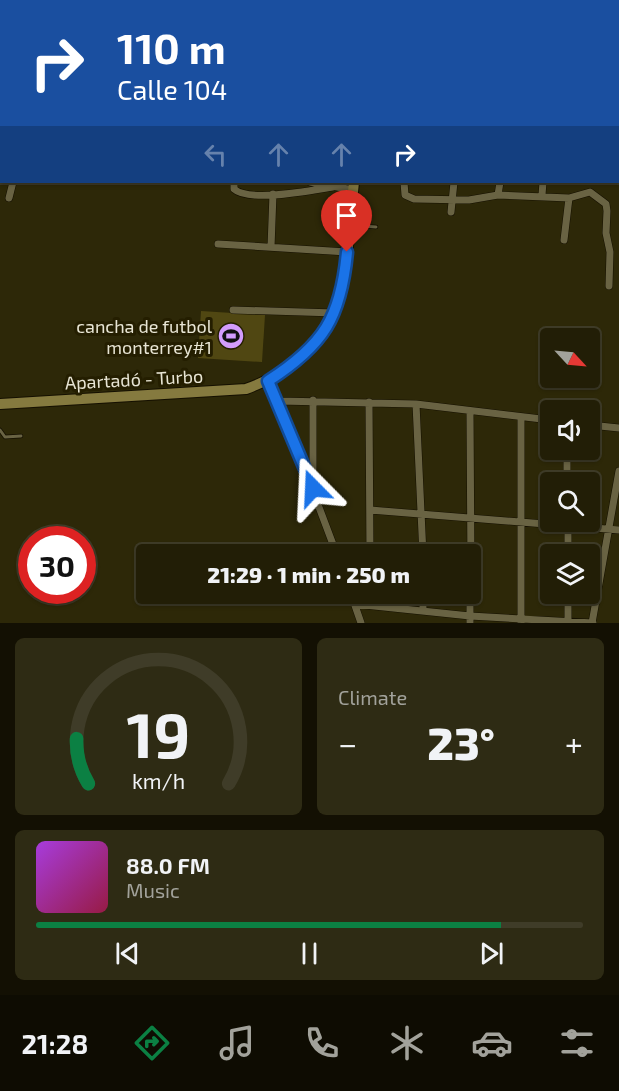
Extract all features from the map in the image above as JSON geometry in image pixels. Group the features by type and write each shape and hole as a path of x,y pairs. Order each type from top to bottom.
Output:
{"main road":[{"name":"Apartadó - Turbo","path":"0,404 246,389 268,381 298,362 318,341 335,313 344,283 354,186"}],"street":[{"path":"9,198 13,183"},
{"path":"234,183 234,189 242,194 273,194 354,186"},
{"path":"315,183 333,187"},
{"path":"401,183 404,193 410,199 476,200 498,195 542,195 568,198 590,192"},
{"path":"451,212 454,183"},
{"path":"498,195 500,183"},
{"path":"542,195 543,183"},
{"path":"590,192 591,183"},
{"path":"590,192 606,204 606,233 610,252 609,286"},
{"path":"271,247 273,194"},
{"path":"564,240 568,198"},
{"path":"218,244 347,252"},
{"path":"233,310 335,313"},
{"path":"268,381 279,401 333,544"},
{"path":"279,401 313,400 416,405 540,419"},
{"path":"313,400 313,488"},
{"path":"369,402 370,544"},
{"path":"416,405 423,544"},
{"path":"470,412 472,544"},
{"path":"521,417 521,621"},
{"path":"600,426 619,428"},
{"path":"371,604 423,610 470,619 592,623 619,471"},
{"path":"370,510 540,523"},
{"path":"600,528 619,530"},
{"path":"355,604 361,623"},
{"path":"423,604 423,610"},
{"path":"568,604 568,621"}],"lane":[{"path":"350,225 376,227"},
{"path":"0,430 5,437 21,436"}],"shaded area":[{"name":"cancha de futbol monterrey#1","path":"201,311 265,315 262,362 198,358"}],"place":[{"name":"cancha de futbol monterrey#1","path":"231,336"}],"route":[{"path":"313,488 279,401 268,381 298,362 318,341 335,313 344,283 347,252"}]}
